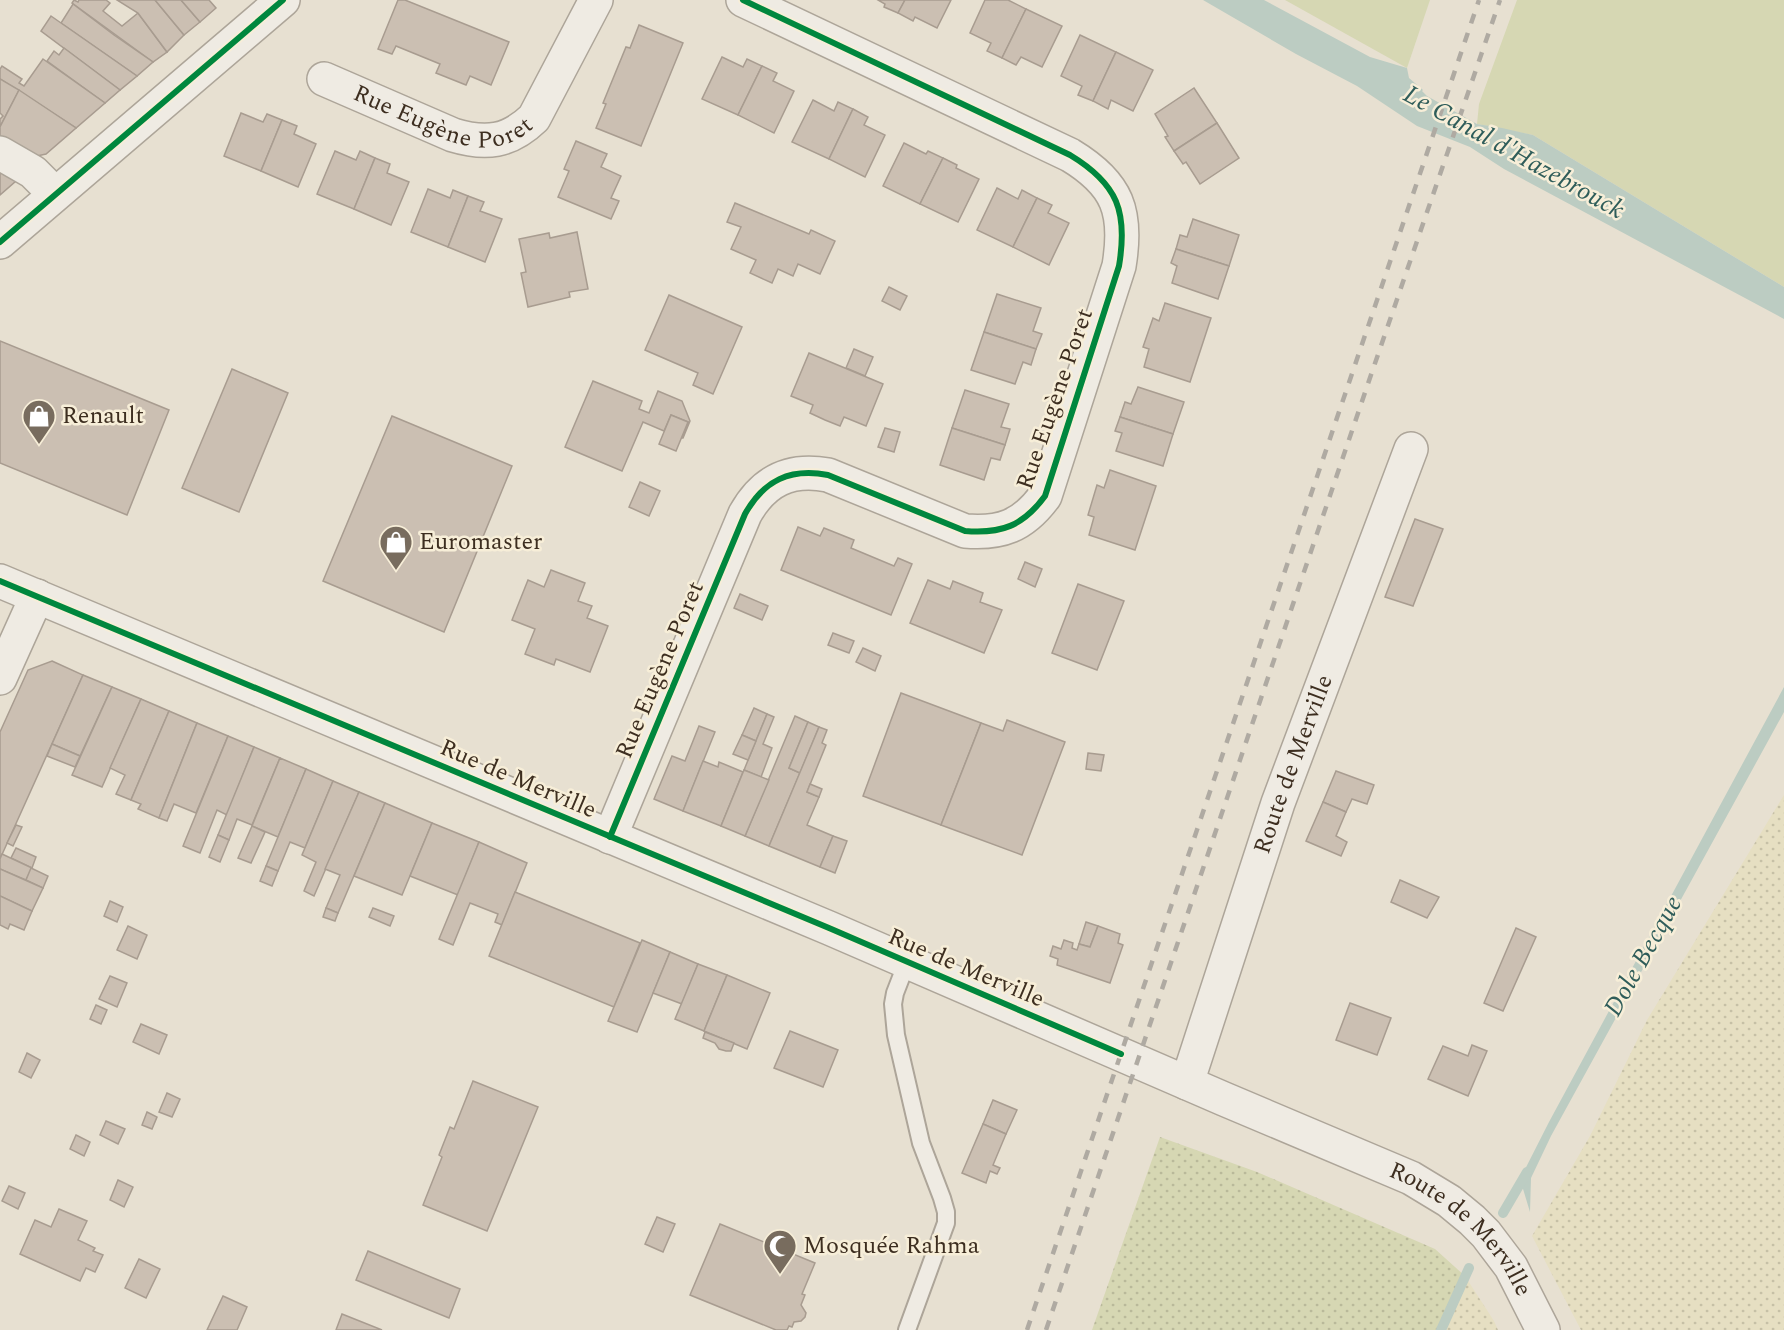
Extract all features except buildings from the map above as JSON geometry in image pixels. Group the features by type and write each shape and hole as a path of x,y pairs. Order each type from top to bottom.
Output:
{"street":[{"path":"0,243 283,0"},
{"name":"Rue Eugène Poret","path":"324,79 453,135 469,140 497,140 524,128 534,118 596,0"},
{"name":"Rue Eugène Poret","path":"610,837 753,498 766,486 780,478 796,473 812,472 828,475 965,531 982,532 1013,525 1036,508 1045,496 1119,266 1123,229 1120,211 1103,180 1089,167 1070,155 743,0"},
{"path":"0,153 33,172 55,194"},
{"name":"Route de Merville","path":"1187,1083 1278,803 1411,449"},
{"name":"Rue de Merville","path":"0,581 1121,1054"},
{"path":"0,678 37,596"},
{"name":"Route de Merville","path":"1121,1054 1385,1166 1430,1188 1472,1220 1497,1248 1523,1288 1543,1330"}],"lane":[{"path":"906,962 895,993 893,1020 921,1143 946,1212 946,1223 908,1330"}],"shaded area":[{"path":"1784,795 1784,1330 1581,1330 1532,1236 1590,1136 1647,1020"},
{"path":"1465,1276 1494,1321 1498,1330 1441,1330"}],"green space":[{"path":"1285,0 1430,0 1407,68"},
{"path":"1517,0 1784,0 1784,287 1533,135 1477,124 1479,104"},
{"path":"1160,1137 1257,1172 1435,1249 1465,1276 1441,1330 1092,1330"}],"water":[{"name":"Le Canal d'Hazebrouck","path":"1203,0 1264,0 1370,57 1407,68 1409,78 1427,96 1477,124 1533,135 1784,287 1784,319 1504,169 1470,147 1417,126 1357,86 1296,54"},
{"path":"1784,687 1784,712 1551,1136 1531,1178 1530,1212 1520,1179"}],"waterway":[{"name":"Dole Becque","path":"1503,1213 1527,1172"},
{"name":"Dole Becque","path":"1441,1330 1469,1268"}],"railway":[{"path":"1027,1330 1479,0"},
{"path":"1046,1330 1500,0"}],"cycle path":[{"path":"0,242 283,0"},
{"path":"610,837 752,502 779,479 790,475 814,473 828,475 965,531 990,531 1020,521 1045,496 1119,266 1122,230 1116,201 1099,177 1086,166 1070,155 743,0"},
{"path":"0,581 829,928 1121,1054"}],"place":[{"name":"Renault","path":"39,445"},
{"name":"Euromaster","path":"396,571"},
{"name":"Mosquée Rahma","path":"780,1275"}]}
